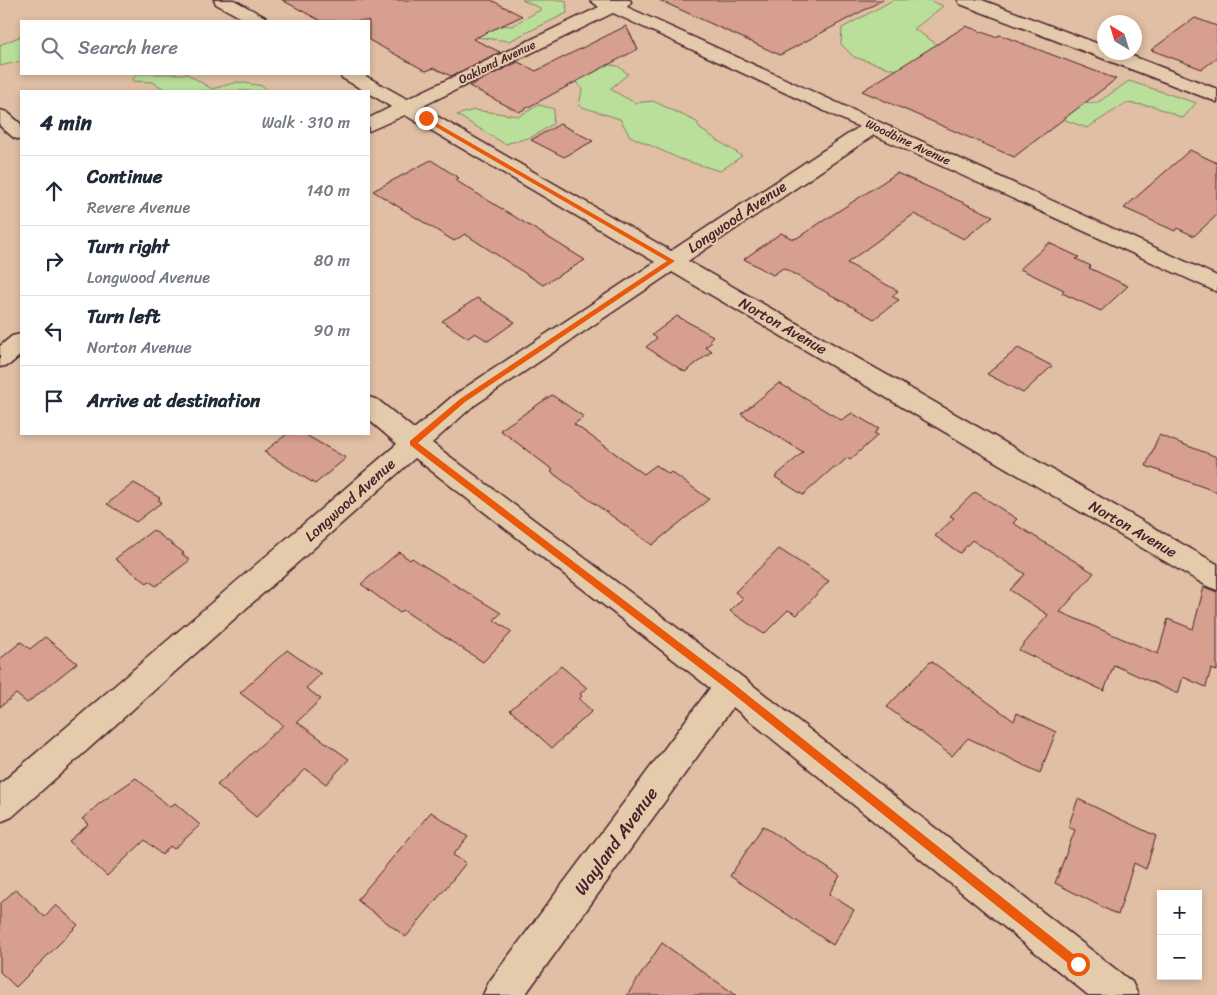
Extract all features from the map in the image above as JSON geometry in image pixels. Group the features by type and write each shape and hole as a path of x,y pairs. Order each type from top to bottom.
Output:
{"street":[{"path":"222,0 257,20"},
{"path":"966,0 1097,49"},
{"name":"Oakland Avenue","path":"370,125 612,2"},
{"name":"Woodbine Avenue","path":"612,2 1217,285"},
{"path":"1125,60 1217,96"},
{"name":"Norton Avenue","path":"351,75 1217,578"},
{"path":"0,116 20,133"},
{"name":"Longwood Avenue","path":"0,806 463,400 874,126"},
{"path":"0,359 20,343"},
{"path":"370,407 413,443 730,686 1119,995"},
{"name":"Wayland Avenue","path":"502,995 730,686"}],"green space":[{"path":"522,0 563,0 566,1 567,13 509,41 475,37 495,25 512,26 542,9"},
{"path":"893,0 929,0 943,6 914,29 953,55 1079,102 1097,103 1129,81 1196,103 1183,118 1153,106 1126,103 1087,128 1002,96 938,83 854,57 841,44 842,28"},
{"path":"20,36 20,61 0,66 0,45"},
{"path":"600,64 618,66 628,74 610,89 635,103 653,101 697,122 700,129 742,156 720,171 680,159 630,136 620,119 579,106 582,89 572,77"},
{"path":"135,75 189,75 212,89 238,82 263,86 265,90 164,90 153,82 132,81"},
{"path":"539,105 554,109 553,124 532,137 505,144 457,115 474,110 519,116"}],"building":[{"path":"282,0 491,0 522,16 473,39 500,52 451,76 434,68 426,71 370,41 370,20 319,20"},
{"path":"659,0 883,0 780,55"},
{"path":"1195,18 1217,26 1217,58 1202,69 1151,50"},
{"path":"626,26 638,49 519,112 469,86 518,62 536,71"},
{"path":"966,26 995,37 1000,35 1116,79 1014,157 862,91"},
{"path":"560,124 593,141 564,157 531,140"},
{"path":"1190,150 1217,163 1217,215 1194,236 1177,228 1175,231 1124,208"},
{"path":"431,160 459,178 455,180 585,260 543,285 465,234 454,241 373,191"},
{"path":"897,173 993,216 964,239 914,214 847,263 898,291 892,296 899,300 874,319 783,268 773,275 744,259 781,233 793,239 797,238"},
{"path":"1049,243 1079,257 1076,259 1091,266 1089,268 1128,286 1101,311 1062,293 1064,290 1020,269"},
{"path":"477,298 515,322 488,341 475,333 468,338 442,321"},
{"path":"677,316 713,336 709,340 712,342 705,347 712,351 685,372 646,347 657,338 652,335"},
{"path":"1018,348 1052,366 1023,393 987,374"},
{"path":"779,383 841,420 852,413 879,429 874,433 878,435 850,460 847,458 836,468 834,467 803,495 775,477 803,452 741,414"},
{"path":"552,395 584,417 574,424 644,474 656,465 669,474 671,472 709,499 652,545 551,472 553,470 500,430"},
{"path":"286,435 306,435 346,458 315,484 264,452"},
{"path":"1159,435 1217,457 1217,492 1146,466"},
{"path":"134,483 160,498 158,500 162,502 136,522 107,504"},
{"path":"975,492 1017,519 1013,523 1094,573 1060,612 1158,654 1168,619 1193,629 1204,587 1217,592 1217,671 1211,669 1206,687 1183,677 1178,694 1114,665 1104,691 1019,650 1048,615 1010,590 1025,574 972,540 960,553 935,536 954,518 950,516"},
{"path":"153,530 184,553 182,554 190,560 156,586 149,581 147,583 115,559"},
{"path":"779,549 829,581 797,615 788,610 764,634 730,611 743,598 735,592"},
{"path":"399,552 410,560 412,558 501,613 494,620 512,632 483,662 403,610 400,613 361,584"},
{"path":"45,637 77,663 27,703 16,694 0,707 0,659 21,642 30,649"},
{"path":"287,650 321,674 306,688 321,699 297,722 349,759 326,784 306,769 256,817 217,785 283,725 240,693"},
{"path":"931,661 1014,721 1017,713 1056,732 1040,773 968,738 952,756 887,707"},
{"path":"561,666 587,688 580,694 582,696 579,699 592,711 552,748 510,710"},
{"path":"136,778 170,807 175,803 200,825 174,849 170,846 162,855 145,840 107,876 69,841 89,824 82,819 100,803"},
{"path":"1078,799 1156,836 1146,869 1134,863 1118,915 1055,883 1075,830 1068,827"},
{"path":"431,812 468,837 453,855 466,863 406,937 357,900"},
{"path":"763,826 840,876 829,894 854,910 833,945 730,876"},
{"path":"16,889 45,917 56,905 78,925 16,987 0,972 0,904"},
{"path":"662,943 736,995 627,995"}],"route":[{"path":"426,118 672,261 573,325 463,400 413,443 730,686 1078,964"}]}
